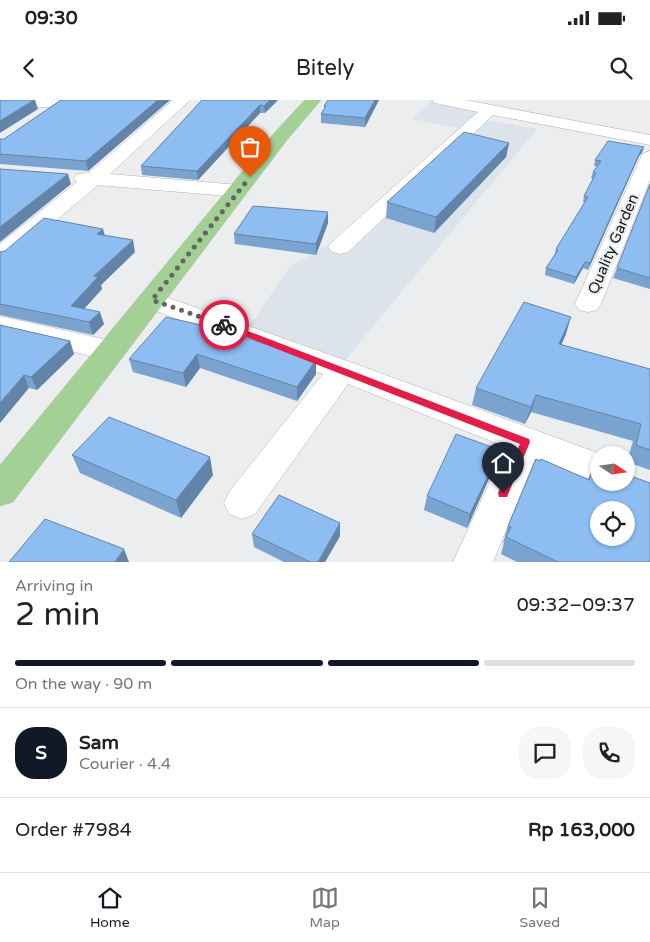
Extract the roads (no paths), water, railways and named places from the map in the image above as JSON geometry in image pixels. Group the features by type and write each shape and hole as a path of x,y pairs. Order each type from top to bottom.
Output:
{"main road":[{"path":"0,491 312,100"}],"street":[{"path":"4,100 63,102"},
{"path":"0,256 94,178 182,100"},
{"path":"450,101 650,140"},
{"path":"38,118 63,102"},
{"path":"340,247 489,110"},
{"name":"Quality Garden","path":"588,304 650,157"},
{"path":"66,176 239,190"},
{"path":"152,300 246,333 525,442 590,465"},
{"path":"0,325 112,351"},
{"path":"242,503 343,370"},
{"path":"473,562 525,442"}]}
